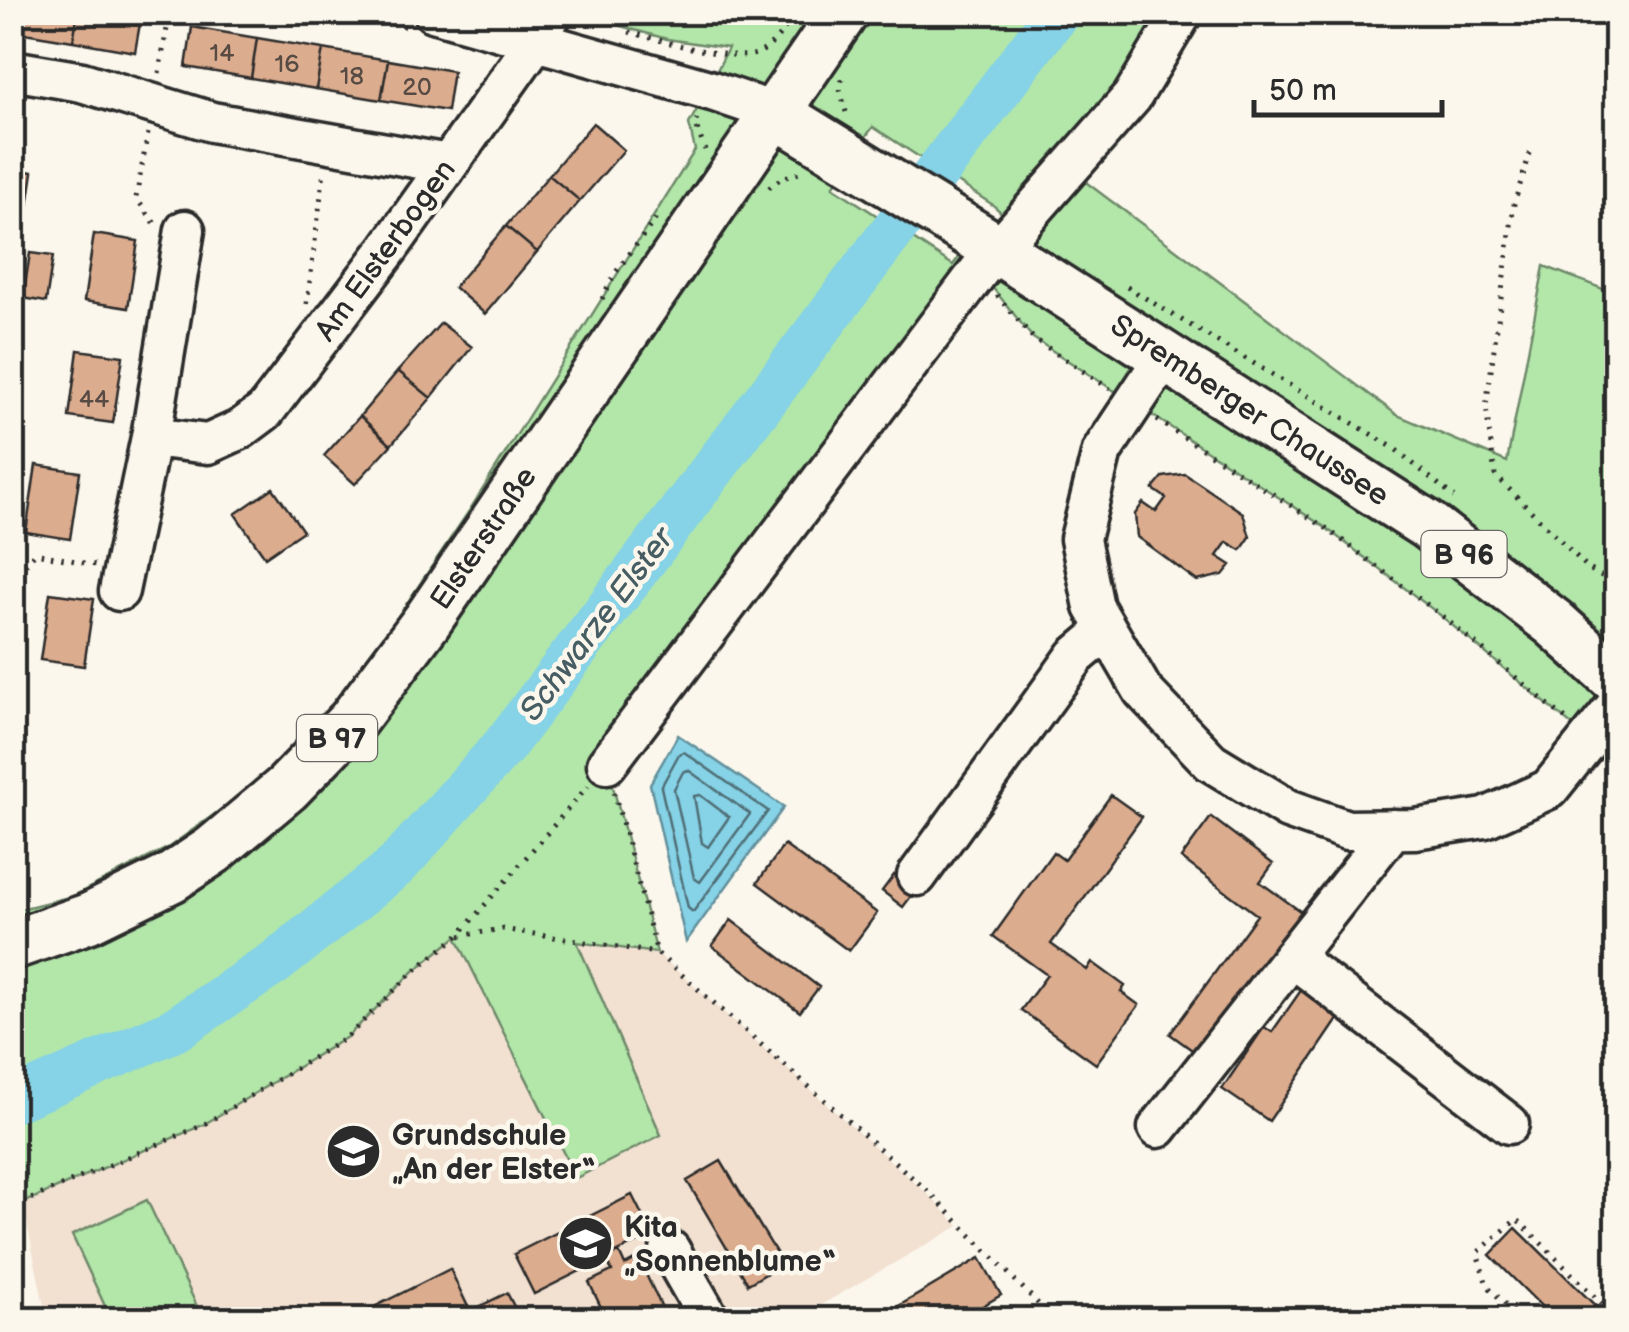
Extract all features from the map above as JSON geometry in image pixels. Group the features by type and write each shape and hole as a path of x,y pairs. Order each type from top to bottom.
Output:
{"main road":[{"name":"Elsterstraße","path":"12,946 89,918 171,878 253,817 322,754 384,681 844,12"},
{"name":"B 96","path":"774,112 982,239"},
{"name":"Spremberger Chaussee","path":"982,239 1426,524 1554,622 1616,679"}],"street":[{"path":"433,12 545,27 774,112"},
{"path":"607,764 982,239 1132,97 1182,12"},
{"name":"Am Elsterbogen","path":"168,440 214,442 241,429 265,410 298,371 545,27"},
{"path":"12,70 82,82 212,122 448,164"},
{"path":"119,592 168,440 171,228"},
{"path":"1165,356 1102,451 1080,539 1094,607 1142,691 1211,762 1288,808 1347,830 1485,818 1550,789 1616,706"},
{"path":"917,876 1076,656 1107,630"},
{"path":"1158,1128 1393,829"},
{"path":"1292,957 1509,1124"},
{"path":"670,1250 710,1320"}],"path":[{"path":"170,12 136,198 171,228"},
{"path":"688,12 706,24 717,23 729,12"},
{"path":"618,30 752,56 772,42 792,12"},
{"path":"305,314 327,144"},
{"path":"1530,153 1514,204 1486,407 1496,475 1589,569 1616,584"},
{"path":"597,309 613,276 660,214"},
{"path":"1002,302 1033,338 1326,528 1441,614 1590,739"},
{"path":"12,581 35,553 95,565 98,548"},
{"path":"12,1208 219,1116 347,1037 414,971 457,937 607,764"},
{"path":"607,764 657,954"},
{"path":"457,937 502,929 657,954 931,1194 1054,1320"},
{"path":"1520,1320 1486,1284 1477,1253 1517,1219 1616,1318"}],"shaded area":[{"path":"457,937 576,1178 661,1134 577,941 657,953 959,1226 796,1319 47,1320 23,1204 203,1126 347,1037 414,971"}],"green space":[{"path":"591,13 843,13 773,110 708,89 728,48 667,39 595,19"},
{"path":"847,13 1181,13 1015,225 993,205 873,127 850,158 776,111"},
{"path":"707,91 750,107 286,787 13,944 12,911 73,896 169,847 259,782 326,716 471,508 695,150 689,124"},
{"path":"775,115 850,159 833,187 953,265 974,236 1616,684 1616,762 1440,615 1326,528 1033,338 980,272 607,764 657,953 577,942 661,1135 576,1178 456,937 414,971 347,1037 203,1125 13,1207 13,947 287,789"},
{"path":"1071,171 1397,415 1507,462 1544,266 1616,294 1616,676 1001,248"},
{"path":"147,1200 203,1319 111,1319 72,1235"}],"water":[{"path":"678,735 784,807 686,942 650,784"}],"building":[{"path":"13,12 78,12 73,41 12,31"},
{"path":"78,12 142,12 135,52 73,41"},
{"path":"192,27 257,38 251,78 186,67"},
{"path":"257,38 323,49 316,89 251,78"},
{"path":"323,49 388,60 381,100 316,89"},
{"path":"388,60 453,71 447,111 381,100"},
{"path":"593,123 624,150 580,201 549,175"},
{"path":"12,169 33,172 23,240 12,238"},
{"path":"549,175 580,201 537,252 506,226"},
{"path":"506,226 537,252 485,314 454,287"},
{"path":"94,234 138,241 128,308 84,301"},
{"path":"30,253 53,256 46,302 23,298"},
{"path":"441,323 472,347 431,398 398,371"},
{"path":"78,350 123,356 113,423 69,417"},
{"path":"398,371 431,398 391,445 360,416"},
{"path":"360,416 391,445 355,484 324,456"},
{"path":"36,465 80,472 70,539 26,532"},
{"path":"1185,474 1243,513 1250,537 1241,550 1227,542 1217,556 1231,565 1223,575 1197,581 1137,537 1135,514 1143,503 1156,512 1166,498 1153,489 1163,477"},
{"path":"273,488 303,531 265,557 235,514"},
{"path":"50,593 94,599 84,666 40,660"},
{"path":"1111,795 1142,817 1051,944 1087,970 1092,962 1125,986 1121,992 1139,1005 1096,1064 1021,1010 1047,975 993,936 1053,852 1064,860"},
{"path":"1211,817 1273,864 1260,882 1304,914 1199,1055 1170,1034 1257,915 1181,858"},
{"path":"784,845 877,913 849,951 757,883"},
{"path":"894,875 915,891 903,907 882,891"},
{"path":"731,920 819,987 800,1012 712,946"},
{"path":"1304,986 1343,1012 1269,1121 1222,1089 1264,1027 1272,1032"},
{"path":"721,1161 783,1264 748,1284 687,1181"},
{"name":"Kita „Sonnenblume“","path":"632,1195 652,1235 534,1294 514,1254"},
{"path":"1516,1228 1610,1320 1555,1320 1490,1255"},
{"path":"619,1252 625,1265 638,1258 668,1320 607,1320 589,1282 612,1271 606,1258"},
{"path":"980,1258 1001,1295 959,1320 875,1320"},
{"path":"450,1269 470,1311 507,1293 519,1316 512,1320 348,1320"}],"waterway":[{"name":"Schwarze Elster","path":"12,1101 174,1030 276,962 396,866 503,747 1058,12"}],"place":[{"name":"Grundschule „An der Elster“","path":"353,1152"},
{"name":"Kita „Sonnenblume“","path":"585,1244"}]}
